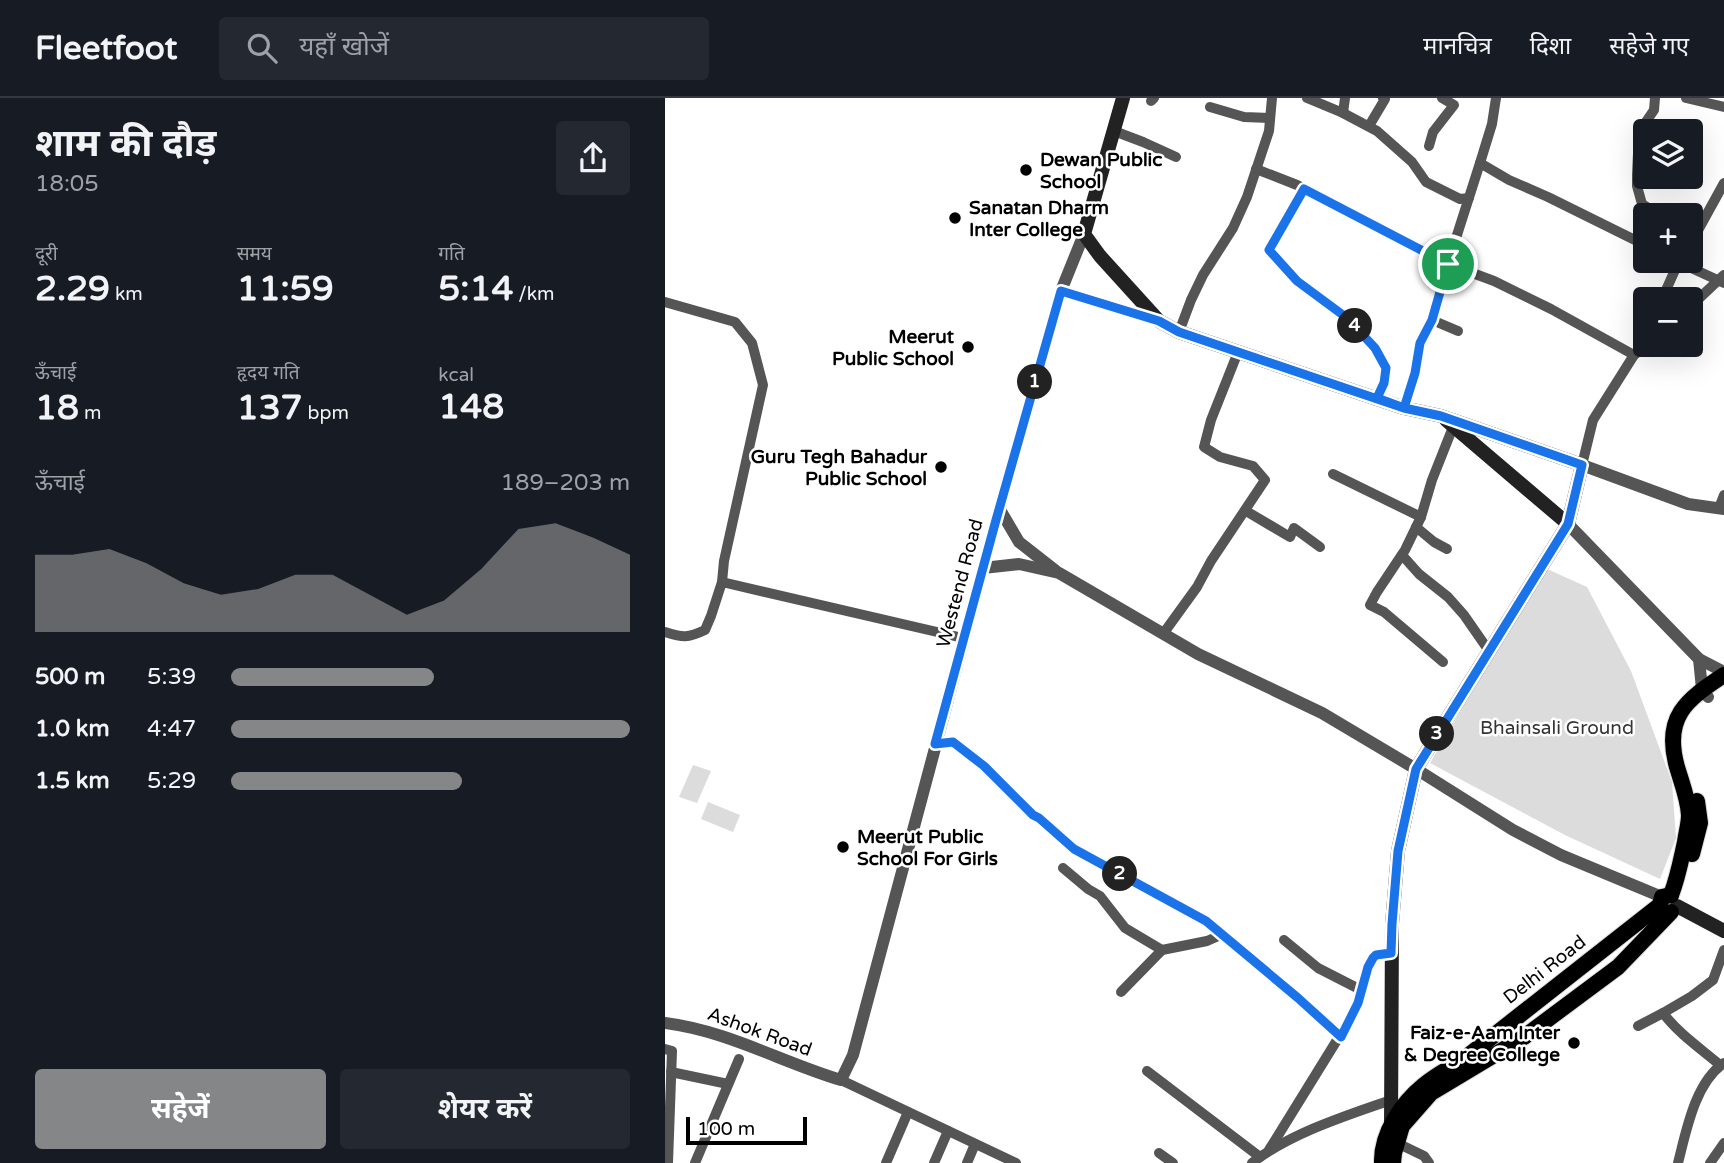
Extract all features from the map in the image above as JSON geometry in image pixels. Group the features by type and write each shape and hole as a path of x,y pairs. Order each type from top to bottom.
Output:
{"main road":[{"name":"Westend Road","path":"1084,234 1123,98"},
{"path":"1084,234 1100,256 1159,321 1179,332 1404,408 1441,416 1582,465 1568,524 1416,769 1398,851 1392,924 1391,1100 1397,1143 1393,1163"},
{"path":"1441,416 1568,524"},
{"path":"1396,1126 1431,1093 1524,1037 1618,967 1682,889 1700,823 1695,792 1683,758 1682,737 1687,719 1705,693 1724,673"},
{"path":"1705,693 1724,685"},
{"path":"1670,903 1724,932"},
{"name":"Delhi Road","path":"1381,1163 1381,1155 1405,1106 1424,1085 1465,1058 1670,903"}],"street":[{"path":"1179,332 1203,275 1233,228 1247,197 1269,131 1272,98"},
{"path":"1307,98 1377,131 1412,162 1426,182 1460,199 1469,198"},
{"path":"1343,113 1345,98"},
{"path":"1369,127 1385,99 1383,98"},
{"path":"1429,146 1433,132 1454,105 1442,98"},
{"path":"1404,408 1415,373 1420,343 1432,320 1492,124 1496,98"},
{"path":"1642,203 1637,175 1639,132 1654,110 1655,98"},
{"path":"1686,98 1724,107"},
{"path":"1210,107 1244,117 1270,118"},
{"path":"1114,131 1176,158"},
{"path":"1480,163 1509,180 1633,239"},
{"path":"1256,169 1304,189 1448,264 1494,281 1551,309 1633,354"},
{"path":"1703,221 1724,183"},
{"path":"1304,189 1269,250 1297,281 1347,318 1375,348 1386,368 1384,383 1377,398"},
{"name":"Westend Road","path":"841,1080 853,1055 963,638 1061,291 1084,234"},
{"path":"1703,272 1722,280 1703,296"},
{"path":"1061,291 1159,321"},
{"path":"665,302 734,322 753,343 763,385 724,561 722,582 711,616 705,630 689,637 665,632"},
{"path":"1432,320 1458,331"},
{"path":"1163,634 1197,587 1211,561 1265,480 1253,467 1220,457 1205,447 1211,420 1238,352"},
{"path":"1633,357 1593,420 1582,465 1688,504 1721,509 1724,495"},
{"path":"1443,662 1384,612 1370,605 1402,555 1418,522 1453,427"},
{"path":"1333,474 1418,522 1434,542 1447,549"},
{"path":"999,508 1019,542 1059,573 1198,654 1322,713 1513,830 1561,855 1670,903"},
{"path":"1246,511 1290,537 1294,528 1319,547"},
{"path":"1568,524 1699,659 1724,673"},
{"path":"1402,555 1419,574 1448,597 1489,651"},
{"path":"983,568 1019,564 1059,573"},
{"path":"722,582 963,638"},
{"path":"1699,659 1705,693"},
{"path":"935,744 953,742 984,766 1033,815 1074,849 1206,921 1341,1037"},
{"path":"1063,868 1100,896 1125,928 1162,950"},
{"path":"1121,992 1162,950 1207,941 1223,934"},
{"path":"1284,940 1318,968 1363,991"},
{"path":"1638,1026 1692,996 1713,980 1724,950"},
{"path":"1261,1157 1341,1037 1363,991 1368,967 1373,958 1391,953"},
{"path":"1663,1013 1676,1030 1722,1064 1706,1082 1692,1111 1678,1163"},
{"name":"Ashok Road","path":"665,1023 730,1038 841,1080"},
{"path":"665,1049 672,1051 669,1163"},
{"path":"695,1163 739,1059"},
{"path":"1147,1071 1261,1157"},
{"path":"671,1072 728,1084"},
{"path":"841,1080 1016,1163"},
{"path":"1261,1157 1337,1119 1391,1100"},
{"path":"886,1163 908,1112"},
{"path":"934,1163 948,1131"},
{"path":"1397,1143 1424,1156 1429,1163"},
{"path":"1710,1163 1724,1143"},
{"path":"967,1163 975,1144"},
{"path":"1159,1153 1173,1163"}],"green space":[{"name":"Bhainsali Ground","path":"1545,568 1587,587 1631,671 1672,782 1676,838 1660,879 1565,835 1430,763"},
{"path":"693,765 711,771 697,803 679,797"},
{"path":"708,802 740,815 733,832 701,819"}],"place":[{"name":"Dewan Public School","path":"1026,170"},
{"name":"Sanatan Dharm Inter College","path":"955,218"},
{"name":"Meerut Public School","path":"968,347"},
{"name":"Guru Tegh Bahadur Public School","path":"941,467"},
{"name":"Meerut Public School For Girls","path":"843,847"},
{"name":"Faiz-e-Aam Inter & Degree College","path":"1574,1043"}],"route":[{"path":"1448,264 1304,189 1269,250 1297,281 1347,318 1375,348 1386,368 1384,383 1377,398 1404,408 1441,416 1582,465 1568,524 1416,769 1398,851 1391,953 1373,958 1368,967 1363,991 1341,1037 1206,921 1074,849 1033,815 984,766 953,742 935,744 1061,291 1159,321 1179,332 1404,408 1415,373 1420,343 1432,320 1448,264"}]}
